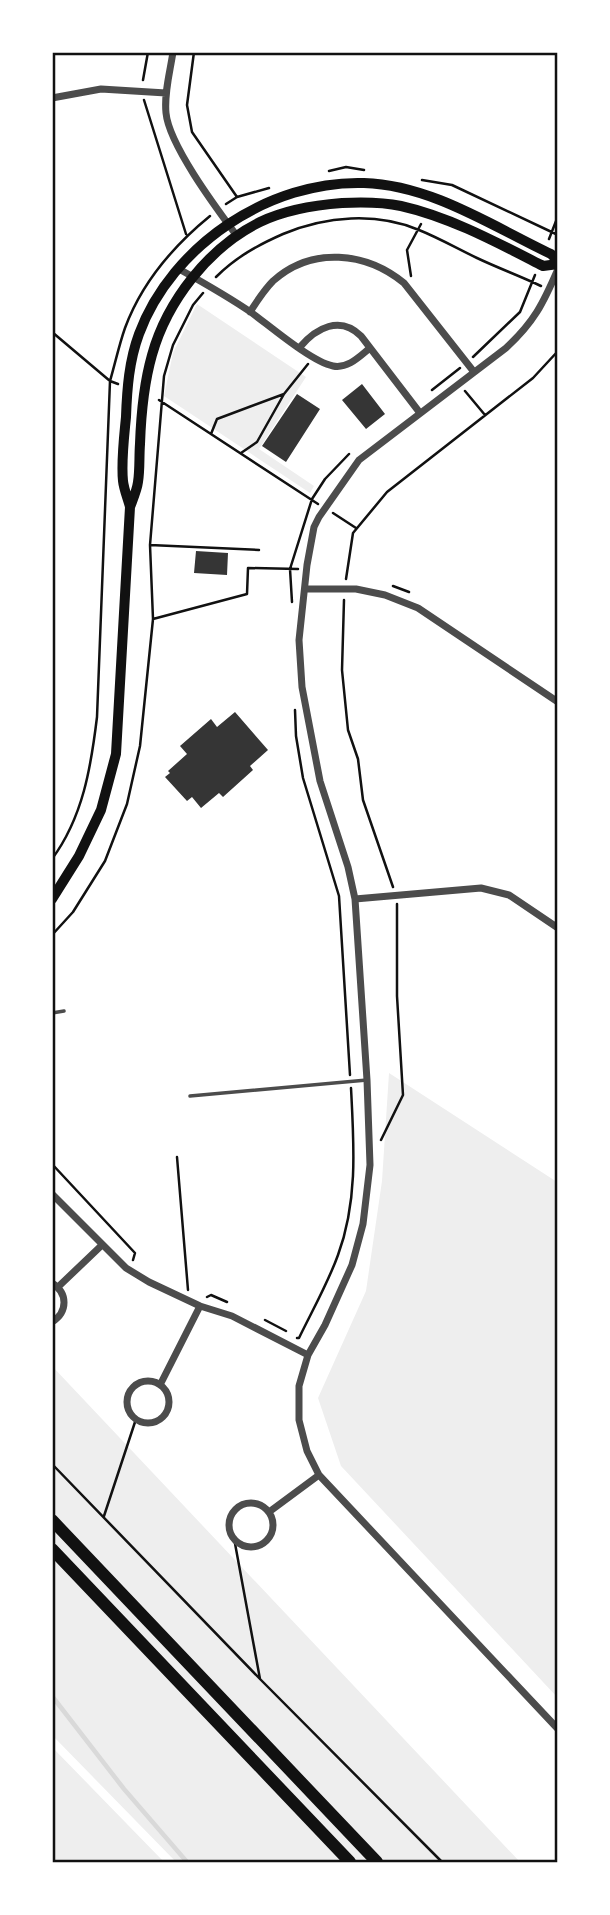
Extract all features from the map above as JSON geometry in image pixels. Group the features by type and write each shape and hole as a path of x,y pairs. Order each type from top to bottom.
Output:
{"main road":[{"path":"130,507 123,482 130,362 139,333 152,304 179,269 228,223 254,208 287,194 345,183 384,185 434,198 551,254 558,265"},
{"path":"52,899 79,856 101,810 116,754 130,507 138,483 142,419 152,355 177,299 193,277 237,236 262,221 318,205 377,203 426,213 543,265 558,265"},
{"path":"52,1520 377,1863"},
{"path":"52,1549 350,1863"}],"street":[{"path":"173,52 166,93 166,115 173,135 237,236"},
{"path":"52,97 101,89 166,93"},
{"path":"250,312 274,280 301,264 332,257 363,260 392,273 404,283 474,372"},
{"path":"558,265 542,304 527,329 359,460 324,507 314,527 299,640 302,687 320,781 348,867 355,900 368,1126 368,1194 355,1255 325,1325 308,1354 299,1386 299,1420 307,1451 319,1475 558,1729"},
{"path":"179,269 334,367 356,360 370,348"},
{"path":"300,347 321,329 336,325 357,332 420,413"},
{"path":"305,589 344,589 384,595 418,608 558,702"},
{"path":"355,900 481,888 509,895 558,928"},
{"path":"52,1194 126,1268 149,1282 200,1306 232,1316 308,1354"},
{"path":"52,1322 62,1313 64,1306 62,1293 55,1285 102,1245"},
{"path":"160,1385 200,1306"},
{"path":"146,1381 165,1389 169,1401 166,1414 161,1419 148,1423 136,1419 128,1408 129,1393 133,1387 146,1381"},
{"path":"269,1512 319,1475"},
{"path":"258,1504 269,1512 273,1526 267,1540 254,1546 246,1546 234,1538 229,1525 238,1507 258,1504"}],"lane":[{"path":"52,1013 64,1011"},
{"path":"190,1096 367,1080"}],"path":[{"path":"148,52 142,92 187,235"},
{"path":"194,52 187,105 192,132 237,197"},
{"path":"322,174 346,167 373,172"},
{"path":"414,178 452,185 558,235"},
{"path":"434,198 442,183"},
{"path":"52,859 79,809 92,764 97,717 110,381 125,329 140,295 161,263 187,235 237,197 273,187"},
{"path":"412,283 407,250 426,213"},
{"path":"552,232 558,216"},
{"path":"52,935 74,912 105,861 127,804 139,746 153,619 150,545 164,376 173,345 193,305 232,261 265,242 294,230 326,222 364,218 390,221 418,229 532,282 520,312 467,362 413,404"},
{"path":"52,332 110,381"},
{"path":"353,1127 378,1126 379,1143 403,1095 397,996 398,905 363,800 358,759 348,730 342,670 344,589 353,533 387,492 533,378 558,351"},
{"path":"242,453 257,442 284,394 313,356"},
{"path":"459,384 485,415"},
{"path":"211,434 217,419 284,394"},
{"path":"161,401 356,528"},
{"path":"292,611 290,569 312,499 325,479 352,452"},
{"path":"150,545 259,550"},
{"path":"153,619 247,594 247,568 307,569"},
{"path":"260,1318 285,1329 288,1335 299,1338 338,1255 350,1212 354,1167 339,896 303,778 296,736 295,708"},
{"path":"177,1157 188,1290 196,1294"},
{"path":"52,1164 135,1253 132,1262"},
{"path":"204,1298 211,1295 236,1306"},
{"path":"103,1517 136,1419"},
{"path":"52,1464 442,1863"},
{"path":"234,1538 261,1680"}],"shaded area":[{"path":"197,304 306,377 259,449 314,486 310,493 164,396 173,353"},
{"path":"389,1073 557,1182 557,1697 341,1466 318,1398 366,1291 382,1181"},
{"path":"52,1366 520,1862 176,1862 53,1736"},
{"path":"53,1748 164,1862 53,1862"}],"building":[{"path":"362,384 385,414 366,429 342,400"},
{"path":"297,394 320,409 286,462 262,446"},
{"path":"196,551 228,553 227,575 194,573"},
{"path":"235,712 268,750 250,766 253,770 223,797 219,793 201,808 192,797 187,801 165,777 187,754 180,746 211,719 217,727"}],"waterway":[{"path":"52,1696 124,1789 187,1862"}]}
